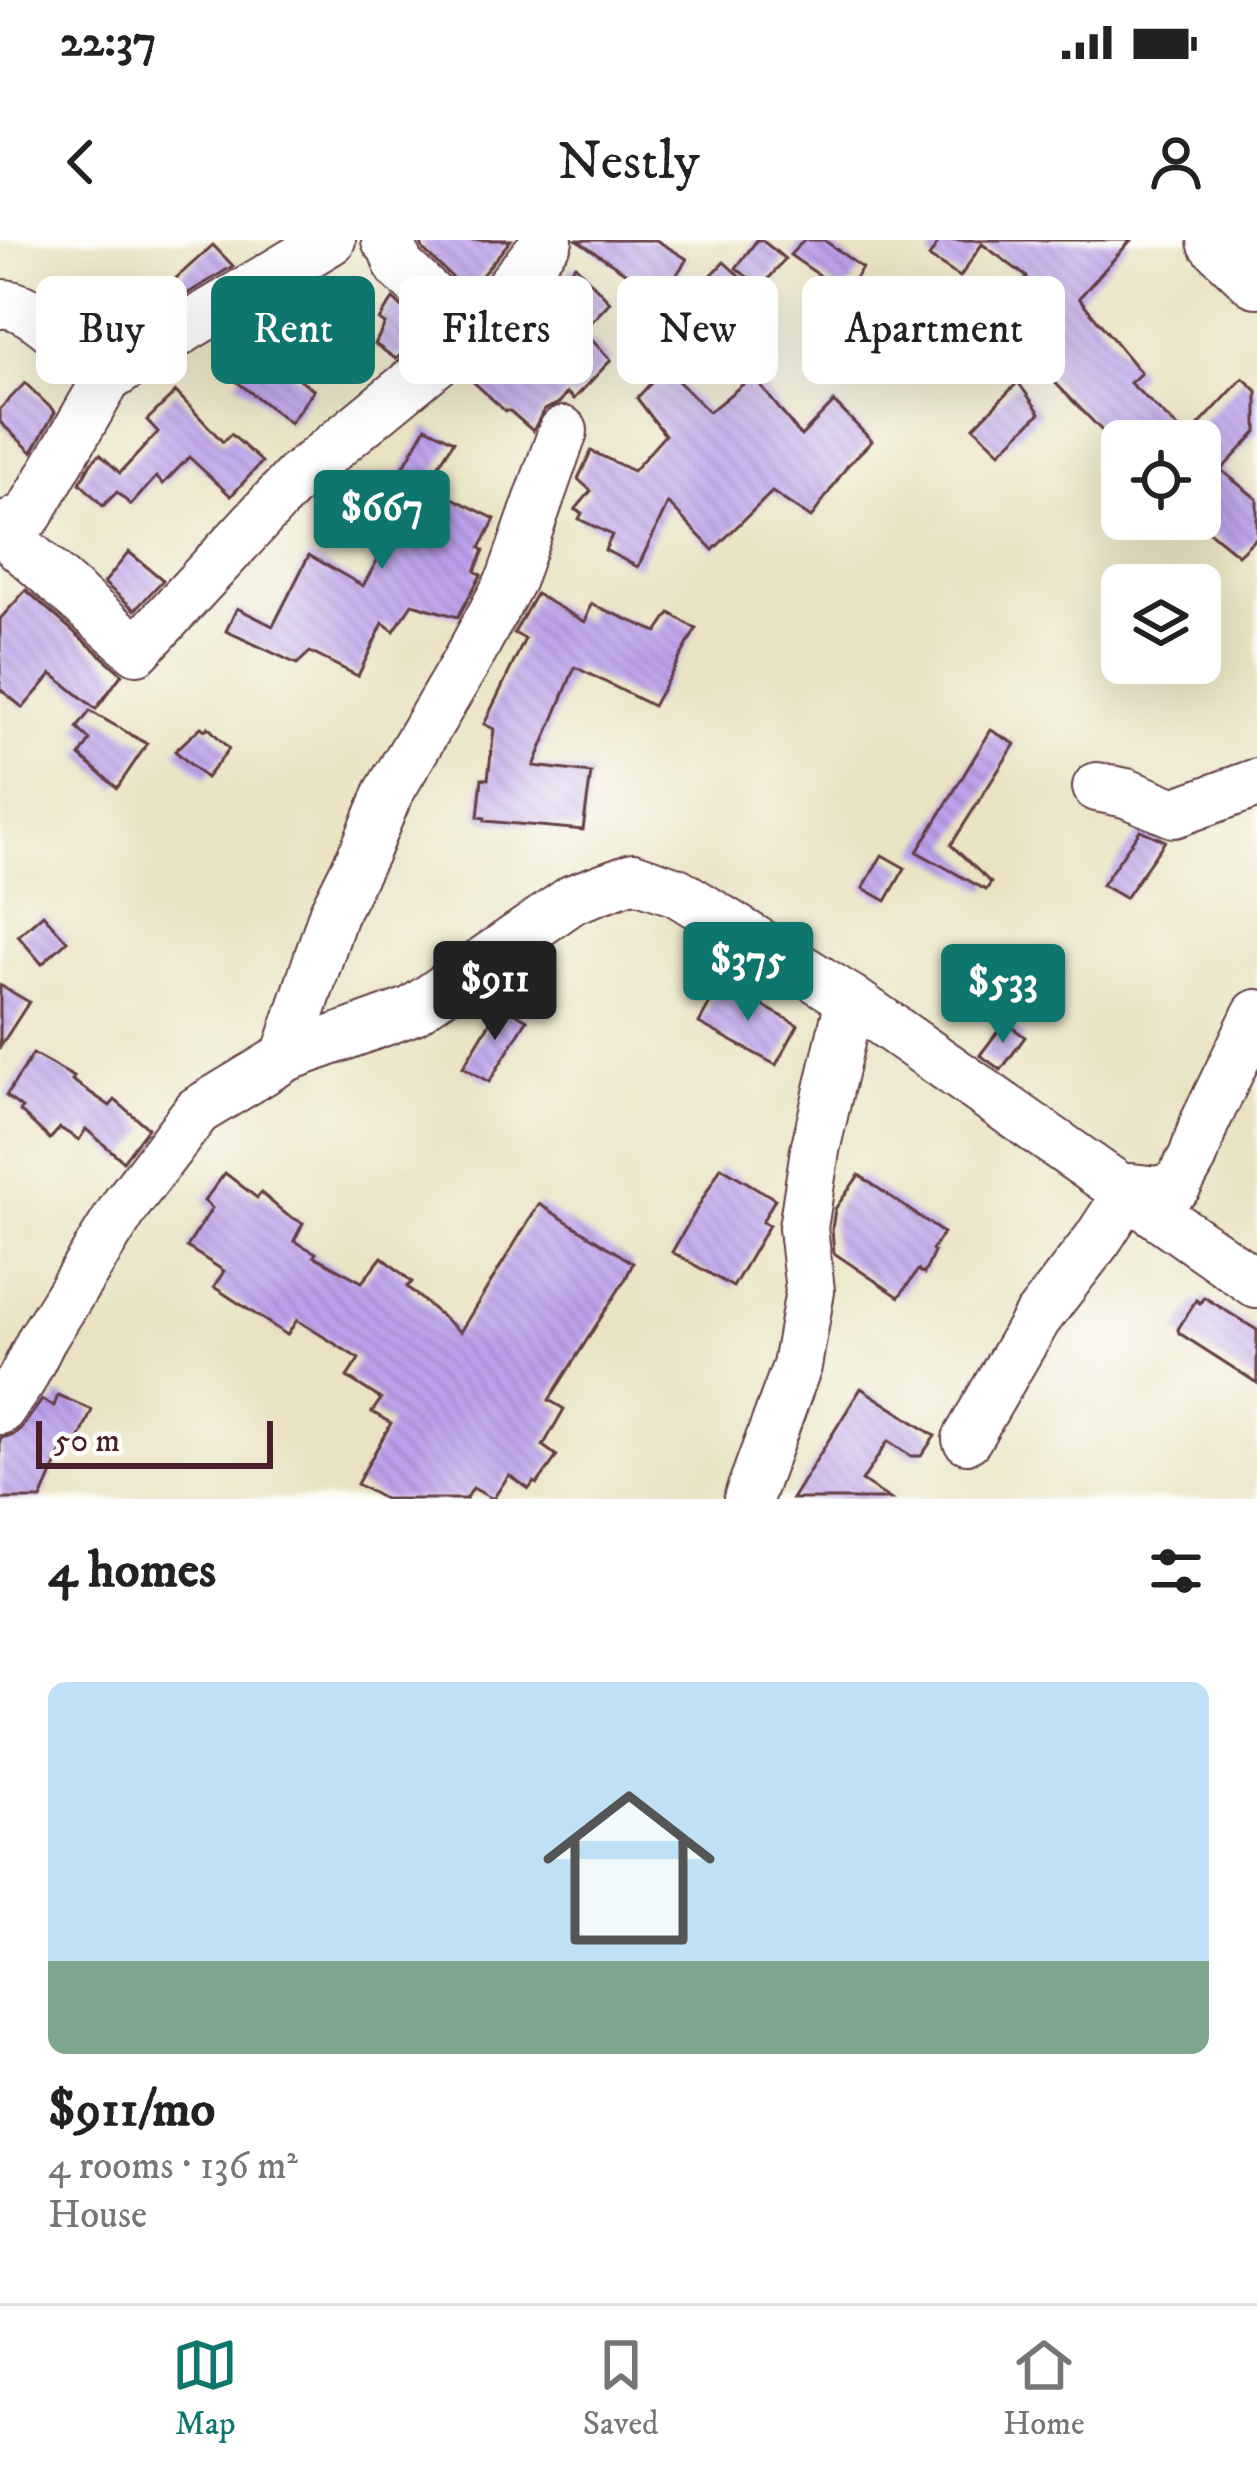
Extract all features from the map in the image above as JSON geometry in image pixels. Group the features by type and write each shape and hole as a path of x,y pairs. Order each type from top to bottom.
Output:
{"main road":[{"path":"1218,240 1257,277"}],"street":[{"path":"187,327 331,240"},
{"path":"386,240 410,276"},
{"path":"519,276 548,240"},
{"path":"0,304 14,303 36,317"},
{"path":"104,384 29,514 2,530 137,650 297,477 410,384"},
{"path":"286,1057 333,914 388,794 511,579 563,431"},
{"path":"1097,787 1174,813 1257,783"},
{"path":"0,1410 127,1203 197,1111 286,1057 412,1011 573,899 633,877 677,892 850,999 1257,1284"},
{"path":"748,1499 797,1366 810,1291 803,1228 815,1150 850,999"},
{"path":"967,1439 1036,1320 1099,1239 1127,1194 1132,1188 1158,1191 1177,1185 1257,1014"}],"building":[{"path":"420,240 511,240 481,276 451,276 423,250"},
{"path":"577,240 656,240 687,259 676,276 631,276"},
{"path":"757,240 785,259 771,276 746,276 736,268"},
{"path":"804,240 824,240 862,268 857,276 820,276 790,255"},
{"path":"940,240 1131,240 1079,298 1141,373 1130,383 1170,420 1101,420 1101,430 1056,384 1065,384 1065,276 1026,276 982,244 961,276 929,257"},
{"path":"213,245 233,266 187,294 187,276 179,276"},
{"path":"724,262 739,276 711,276"},
{"path":"575,265 585,276 565,276"},
{"path":"593,284 610,302 593,320"},
{"path":"393,299 399,305 396,359 375,344 385,324 379,320"},
{"path":"593,341 611,360 593,379"},
{"path":"1243,378 1257,391 1257,432 1221,470 1221,420 1204,420"},
{"path":"25,383 55,412 32,452 0,422 0,409"},
{"path":"240,384 306,384 314,390 290,423"},
{"path":"476,384 588,384 574,399 567,393 544,410 533,431"},
{"path":"650,384 681,384 709,412 743,384 759,384 801,436 834,402 872,441 848,465 811,518 772,492 713,550 668,503 638,567 605,550 612,535 579,519 582,513 575,510 591,491 578,479 591,451 633,471 665,435 637,398"},
{"path":"1016,384 1040,413 1000,452 974,427"},
{"path":"176,392 223,442 231,434 262,462 231,496 189,457 163,484 156,477 131,505 117,492 103,506 80,483 91,463 100,454 120,473 158,432 147,420"},
{"path":"426,427 454,441 426,485 495,519 480,548 484,550 475,571 481,575 458,617 412,604 394,631 383,623 358,676 310,652 297,664 226,631 237,608 273,626 309,555 363,586 395,528 368,515 388,472 398,477"},
{"path":"1221,470 1257,499 1257,537 1238,555 1220,540"},
{"path":"129,552 163,580 135,610 104,583"},
{"path":"26,590 122,674 96,709 52,674 23,708 0,689 0,619"},
{"path":"536,594 585,622 591,604 657,632 670,613 696,629 653,706 575,667 534,766 591,773 583,830 478,817 494,729 484,724 525,639 514,633"},
{"path":"90,711 147,744 117,788 80,756 90,740 77,728"},
{"path":"201,727 208,727 229,749 206,778 175,751"},
{"path":"991,730 1015,744 951,845 991,883 986,890 917,852"},
{"path":"1140,830 1165,841 1125,898 1102,885"},
{"path":"882,855 905,868 886,901 863,888"},
{"path":"43,914 67,941 42,964 18,936"},
{"path":"721,983 798,1025 776,1065 699,1023"},
{"path":"0,985 29,1002 0,1047"},
{"path":"501,1004 527,1020 489,1082 463,1067"},
{"path":"1005,1022 1025,1037 1001,1070 980,1055"},
{"path":"33,1054 74,1077 110,1106 115,1100 148,1128 123,1161 86,1129 79,1140 60,1128 50,1139 6,1096"},
{"path":"721,1167 775,1199 762,1222 769,1225 733,1287 672,1252"},
{"path":"225,1173 257,1198 261,1193 303,1223 294,1241 314,1256 362,1282 382,1257 412,1282 407,1287 460,1332 539,1204 633,1263 549,1400 564,1409 543,1446 557,1456 537,1484 529,1489 509,1475 493,1499 473,1488 466,1499 384,1499 357,1484 391,1423 372,1412 381,1399 347,1377 359,1359 297,1320 287,1335 214,1287 224,1271 187,1247 212,1208 204,1201"},
{"path":"859,1175 943,1233 924,1274 918,1270 899,1297 834,1253 835,1209"},
{"path":"1204,1297 1257,1330 1257,1383 1179,1333 1196,1300 1200,1303"},
{"path":"861,1388 935,1436 921,1456 911,1456 888,1441 862,1481 890,1499 792,1499"},
{"path":"58,1395 92,1410 72,1456 62,1451 41,1499 0,1499 0,1438 22,1427 42,1400 54,1406"}]}
